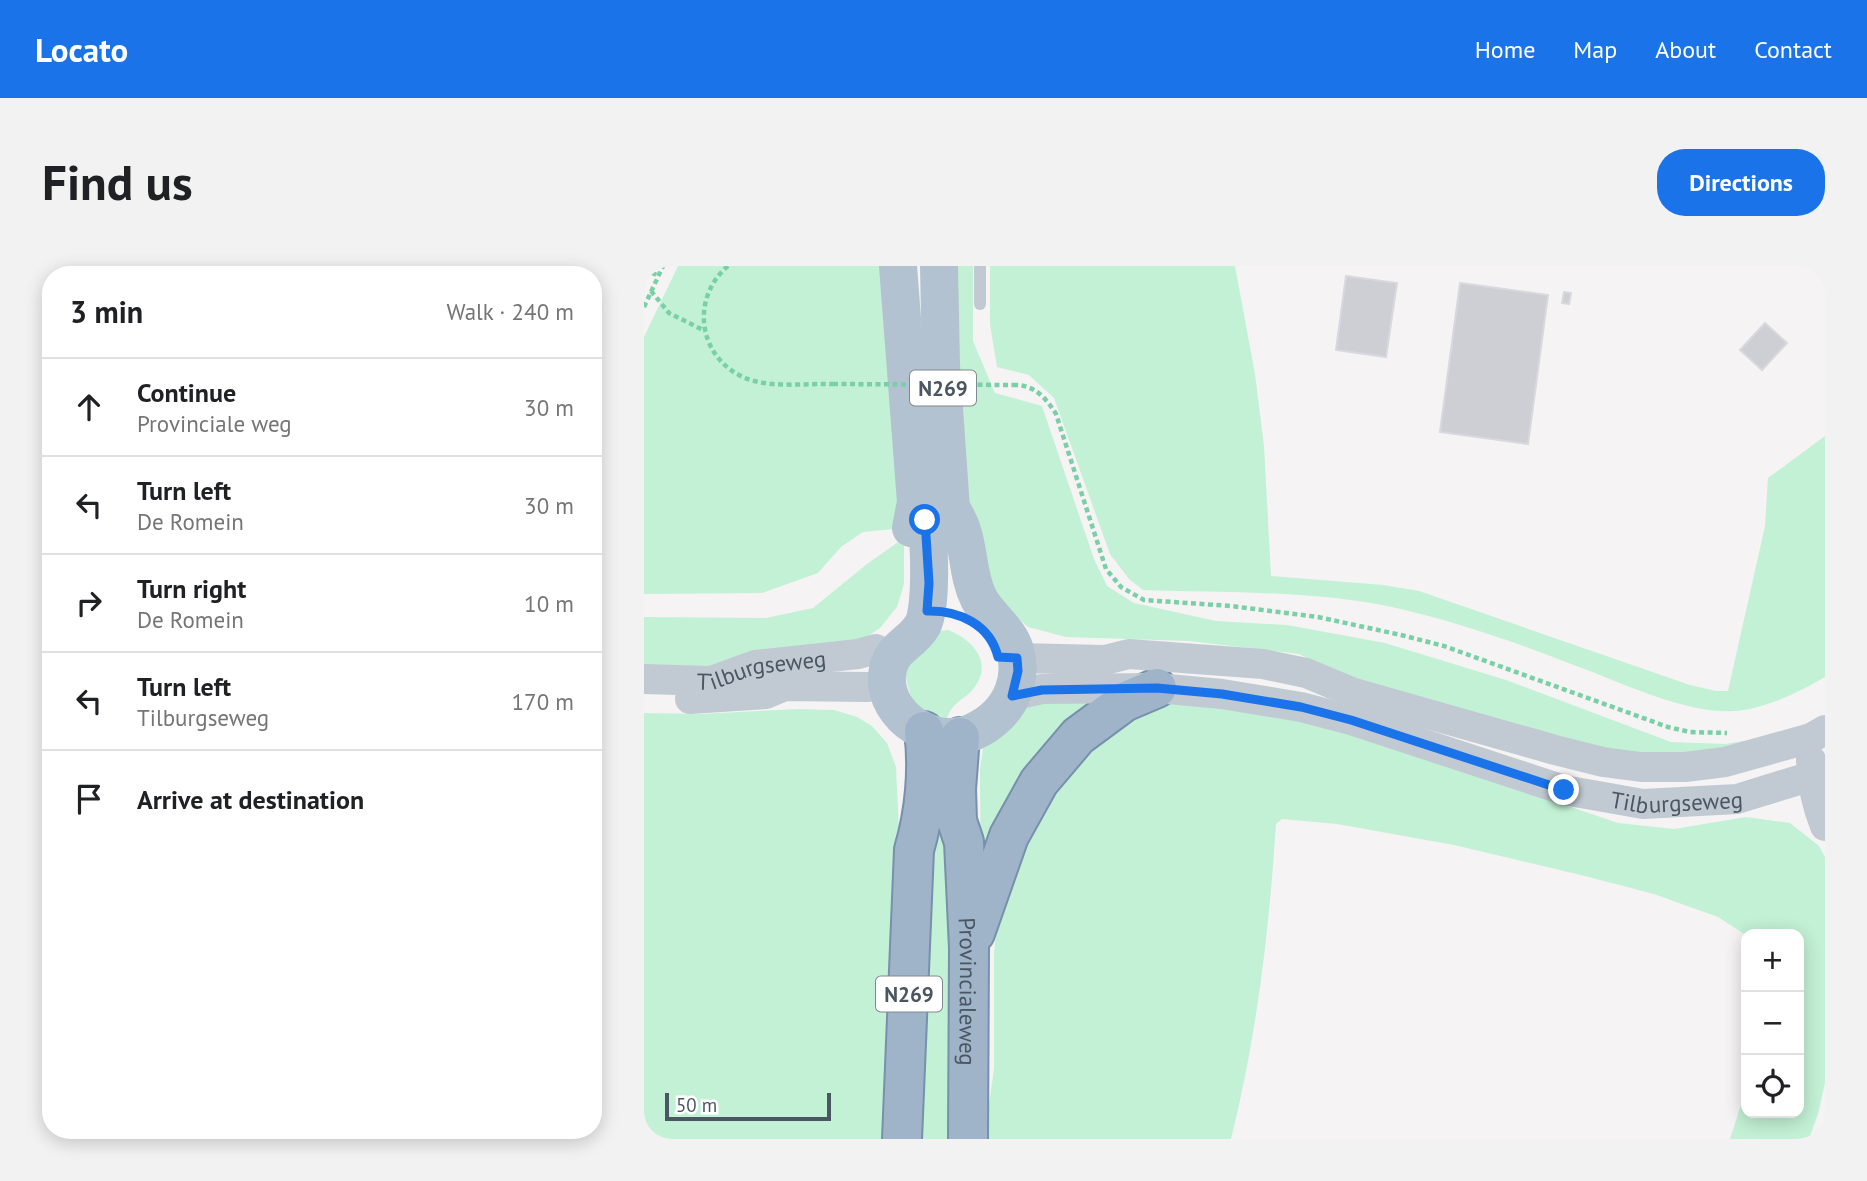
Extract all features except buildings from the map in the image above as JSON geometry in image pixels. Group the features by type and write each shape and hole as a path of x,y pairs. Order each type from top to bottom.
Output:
{"highway":[{"path":"969,948 987,904 1009,836 1039,782 1078,736 1124,702 1157,688"},
{"name":"Provincialeweg","path":"940,735 956,779 957,821 964,842 969,948 968,1139"},
{"name":"N269","path":"902,1139 914,850 907,829 906,752 940,735"}],"main road":[{"name":"N269","path":"898,266 933,505 947,526 955,584 947,614"},
{"name":"N269","path":"933,505 941,365 939,266"},
{"name":"N269","path":"933,505 910,522 914,576 947,614"},
{"name":"N269","path":"947,614 924,623 916,634 906,641 892,657 887,676 877,694 940,735 989,699 999,669 1009,653"},
{"path":"877,694 869,673 876,649 895,627 947,614 986,633 996,649 1009,653 1018,671 1012,696 995,719 940,735"}],"street":[{"name":"Tilburgseweg","path":"644,679 712,681 755,665 858,654 876,649"},
{"name":"Tilburgseweg","path":"1009,653 1105,660 1129,654 1263,664 1295,671 1337,684 1354,693 1464,725 1616,764 1642,767 1685,766 1820,755"},
{"name":"Tilburgseweg","path":"644,699 706,699 766,694 785,686 877,694"},
{"name":"Tilburgseweg","path":"1012,696 1042,690 1157,688 1222,694 1301,707 1351,720 1564,790 1643,803 1737,799 1820,755"},
{"path":"1820,755 1818,809 1825,826"}],"lane":[{"path":"980,266 980,304"}],"path":[{"path":"644,307 663,266"},
{"path":"728,266 715,279 708,292 703,321 713,352 720,361 743,377 762,383 1021,385 1034,389 1056,414 1106,569 1111,578 1129,593 1143,600 1231,606 1318,617 1401,635 1444,646 1668,727 1707,734 1739,731"},
{"path":"644,270 659,275"},
{"path":"651,291 669,313 705,331"}],"green space":[{"path":"678,266 892,266 904,528 863,532 841,547 818,573 762,593 644,594 644,337"},
{"path":"951,266 973,266 973,341 995,393 1042,406 1094,559 1107,586 1134,603 1216,621 1287,625 1385,643 1506,680 1671,742 1725,744 1762,738 1803,726 1761,743 1643,760 1360,684 1299,654 1189,641 1066,637 1028,627 997,600 965,492"},
{"path":"990,266 1235,266 1255,374 1264,446 1271,576 1383,585 1419,591 1690,685 1716,691 1728,691 1765,526 1768,478 1825,436 1825,677 1761,706 1733,711 1702,709 1648,694 1486,633 1392,607 1299,595 1143,590 1129,579 1110,554 1054,398 1029,375 997,367 990,324"},
{"path":"904,538 904,584 897,607 880,628 859,642 715,669 644,669 644,617 766,618 813,608"},
{"path":"948,630 971,645 977,652 982,667 976,685 953,707 947,718 928,712 916,703 909,690 905,670 940,631"},
{"path":"1115,697 981,903 980,769 983,748 1037,698"},
{"path":"1162,702 1299,714 1618,823 1674,829 1746,817 1790,823 1819,846 1825,857 1825,1083 1809,1139 1730,1139 1741,1105 1741,1118 1804,1118 1804,929 1741,929 1741,932 1718,917 1654,894 1585,876 1454,845 1337,824 1282,819 1276,824 1261,983 1231,1139 984,1139 994,1069 994,954 998,906 1018,838 1083,741"},
{"path":"834,710 857,717 872,726 887,743 896,767 901,876 894,1139 644,1139 644,713 700,714"},
{"path":"929,828 947,830 955,1139 922,1139"}],"route":[{"path":"925,520 929,583 927,611 952,612 963,616 986,633 998,657 1017,658 1018,671 1012,696 1042,690 1157,688 1222,694 1301,707 1351,720 1564,790"}]}
